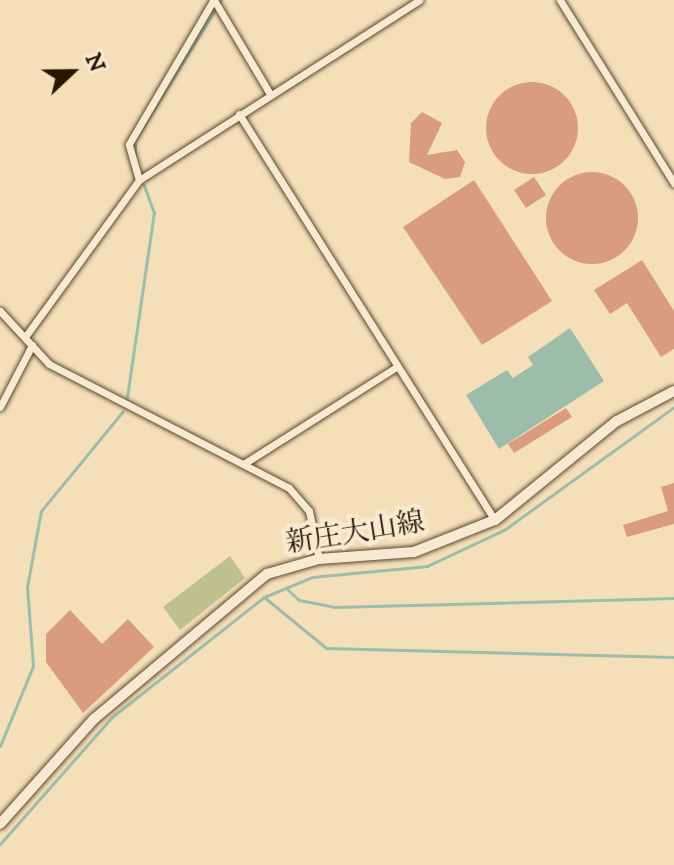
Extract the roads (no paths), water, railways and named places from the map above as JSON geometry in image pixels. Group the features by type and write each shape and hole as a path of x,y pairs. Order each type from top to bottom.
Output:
{"main road":[{"name":"新庄大山線","path":"0,824 94,719 178,645 267,574 319,559 414,552 495,520 617,421 674,391"}],"street":[{"path":"25,337 139,180 419,0"},
{"path":"560,0 674,183"},
{"path":"214,1 270,94"},
{"path":"139,180 129,144 214,1"},
{"path":"239,114 495,520"},
{"path":"0,311 59,370 245,463 300,499 319,559"},
{"path":"0,407 32,345"},
{"path":"245,463 396,367"}],"waterway":[{"path":"135,155 135,140 221,0"},
{"path":"127,397 154,213 144,185"},
{"path":"0,844 112,717 264,597 312,577 427,566 504,530 674,407"},
{"path":"0,746 33,666 27,587 41,511 123,411"},
{"path":"286,588 299,600 334,607 674,598"},
{"path":"264,597 326,648 674,657"}]}
